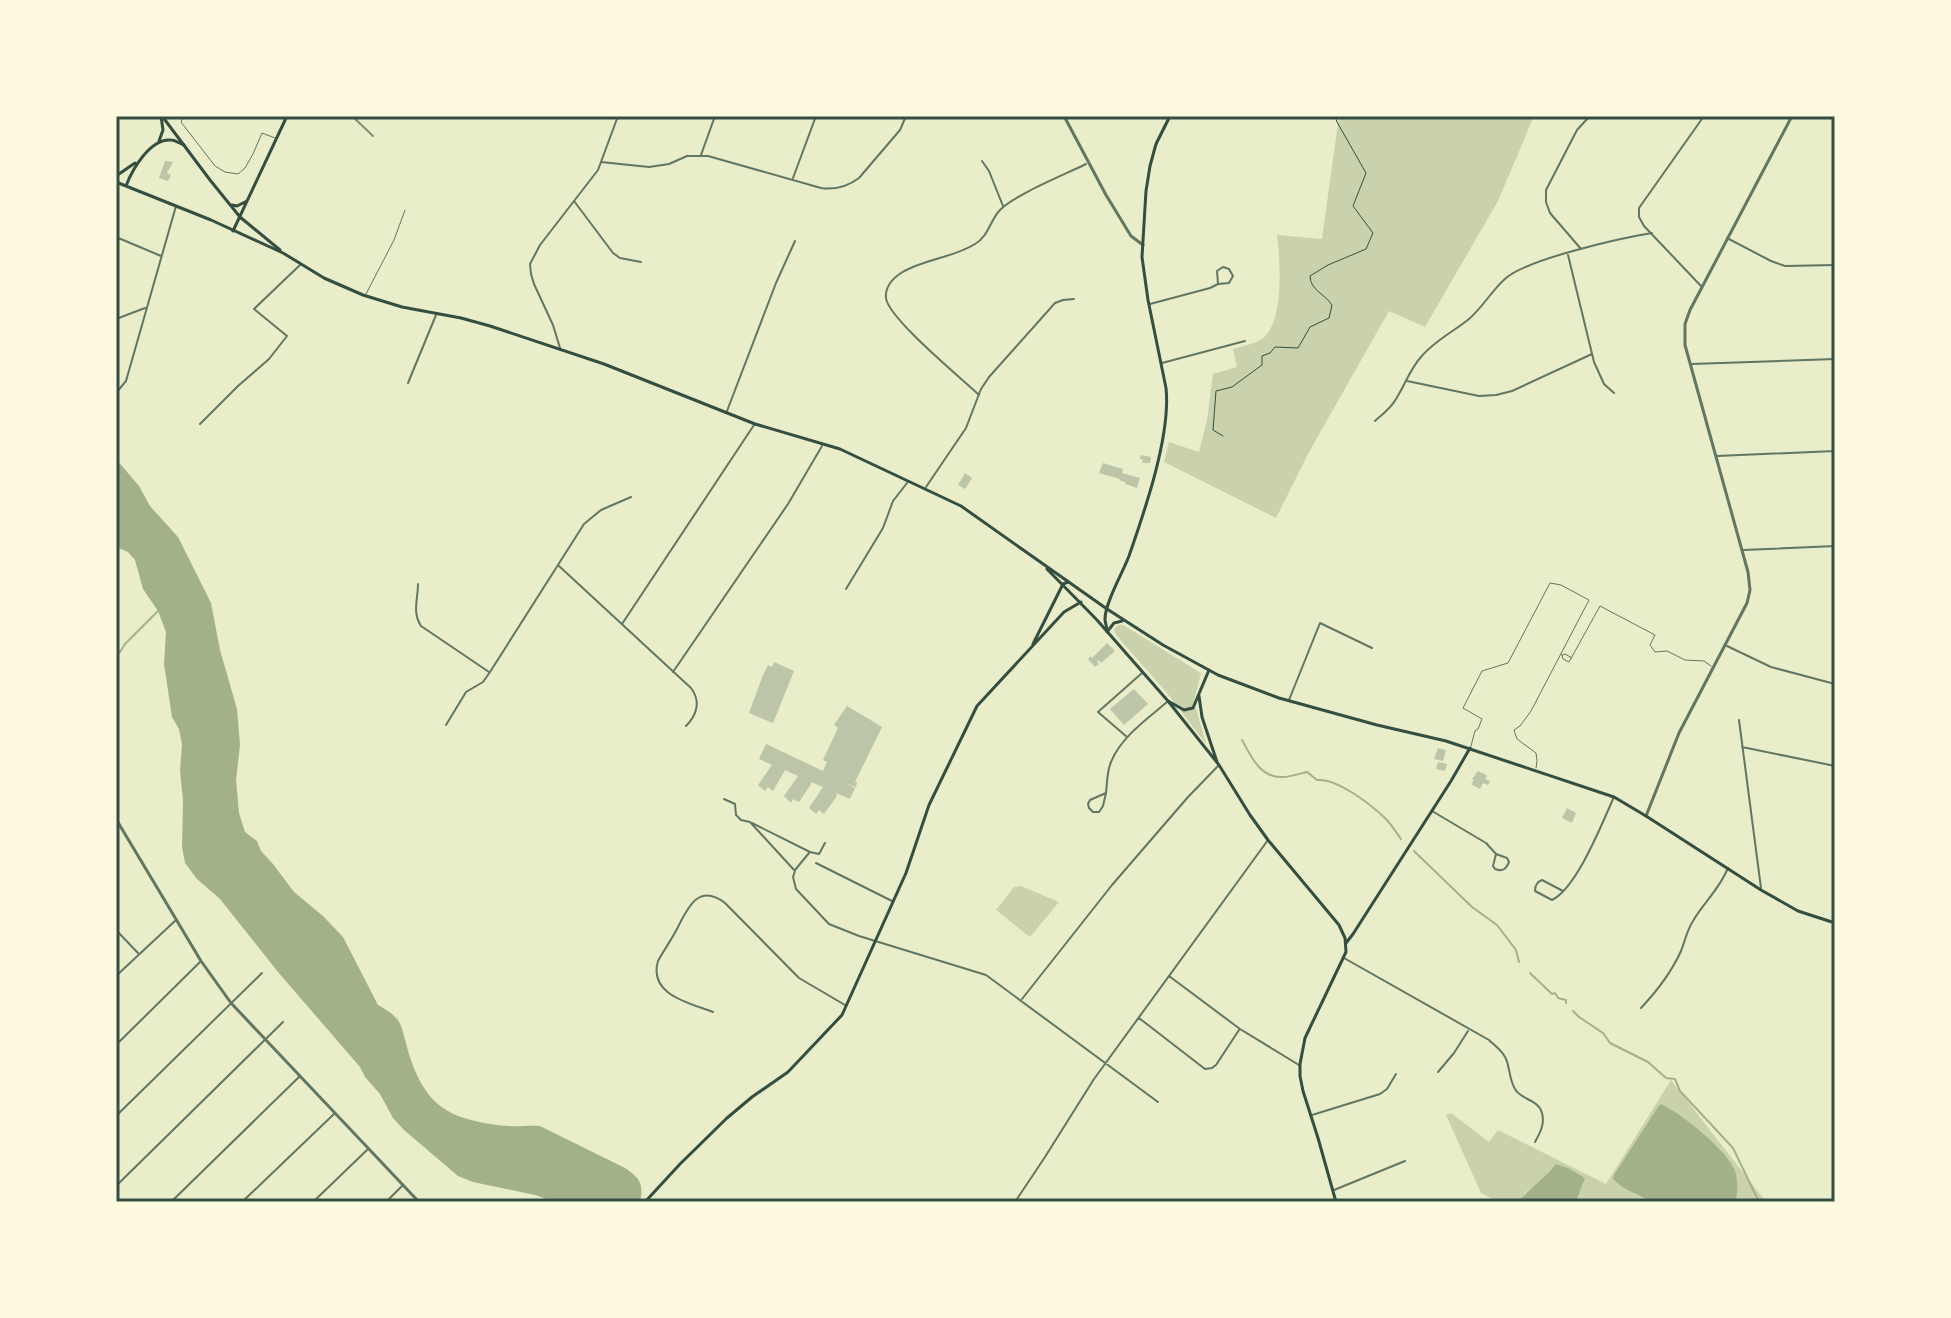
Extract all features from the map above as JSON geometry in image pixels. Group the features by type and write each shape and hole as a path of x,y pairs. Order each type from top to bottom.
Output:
{"main road":[{"path":"116,176 157,144 163,130 161,116"},
{"path":"161,116 240,217 300,265 339,285 402,307 485,324 604,364 755,424 840,449 961,506 1107,609 1209,670 1288,701 1470,748 1614,797 1761,890 1798,911 1835,923"},
{"path":"233,231 287,116"},
{"path":"1107,632 1107,609 1128,557 1164,434 1167,402 1142,257 1150,166 1156,144 1170,116"},
{"path":"157,144 171,140 184,145"},
{"path":"126,186 138,161"},
{"path":"116,182 283,253"},
{"path":"231,205 237,206 247,201"},
{"path":"1040,561 1081,602 1168,701 1219,765 1268,840 1339,925 1346,943"},
{"path":"1030,651 1063,584 1069,582"},
{"path":"645,1202 727,1118 788,1072 835,1023 876,940 906,873 929,805 977,706 1064,612 1081,602"},
{"path":"1107,632 1114,623 1124,620"},
{"path":"1168,701 1187,711 1193,708 1209,670"},
{"path":"1199,694 1202,717 1219,765"},
{"path":"1336,1202 1303,1091 1300,1066 1305,1038 1344,958 1346,943 1470,748"}],"street":[{"path":"560,349 534,284 530,264 540,245 592,179 618,116"},
{"path":"700,156 715,116"},
{"path":"792,179 816,116"},
{"path":"601,162 649,167 669,164 687,156 714,157 829,189 853,182 900,130 906,116"},
{"path":"1064,116 1131,236 1143,245"},
{"path":"1702,287 1641,220 1639,208 1704,116"},
{"path":"1646,816 1679,733 1749,597 1750,582 1684,337 1685,324 1792,116"},
{"path":"1581,250 1550,213 1546,196 1549,182 1577,130 1588,118"},
{"path":"982,161 989,169 1003,207"},
{"path":"979,395 897,318 889,306 886,295 888,286 905,271 978,242 1003,207 1088,163"},
{"path":"574,201 613,253 620,258 641,262"},
{"path":"116,393 126,381 176,206"},
{"path":"1375,421 1387,411 1418,359 1472,316 1506,278 1526,267 1568,254 1652,233"},
{"path":"116,237 162,256"},
{"path":"1727,238 1785,266 1835,265"},
{"path":"726,413 795,241"},
{"path":"1568,254 1592,354 1600,377 1614,393"},
{"path":"200,424 269,359 287,336 254,309 300,265"},
{"path":"1149,304 1229,283 1233,276 1229,269 1223,267 1217,271 1218,284"},
{"path":"925,488 966,428 989,377 1055,303 1074,299"},
{"path":"116,319 147,307"},
{"path":"408,383 436,314"},
{"path":"1161,364 1245,341"},
{"path":"1406,381 1479,396 1496,395 1512,391 1592,354"},
{"path":"1691,364 1835,359"},
{"path":"622,624 755,424"},
{"path":"673,672 788,504 824,443"},
{"path":"1716,456 1835,451"},
{"path":"846,589 883,528 893,501 909,481"},
{"path":"446,725 466,692 483,682 490,672 579,531 603,508 631,497"},
{"path":"1742,550 1835,546"},
{"path":"558,565 691,688 696,696 697,710 686,726"},
{"path":"418,584 415,610 421,626 490,672"},
{"path":"1288,701 1320,623 1372,648"},
{"path":"1726,645 1771,667 1835,684"},
{"path":"1128,738 1098,712 1143,673"},
{"path":"1106,793 1090,800 1089,808 1093,812 1099,812 1103,806 1106,793 1109,765 1119,747 1168,701"},
{"path":"1739,720 1761,890"},
{"path":"1742,747 1835,766"},
{"path":"1021,999 1112,885 1219,765"},
{"path":"1563,891 1542,880 1535,887 1535,891 1552,900 1557,898 1563,891 1582,864 1614,797"},
{"path":"724,799 735,804 736,815 741,820 810,852 819,854 825,843"},
{"path":"1431,811 1507,858 1507,868 1495,869 1496,854"},
{"path":"116,819 201,961 231,1003 419,1202"},
{"path":"750,822 795,871"},
{"path":"1015,1202 1106,1063 1268,840"},
{"path":"810,852 795,871 796,889 829,924 986,975 1158,1102"},
{"path":"816,863 893,901"},
{"path":"1641,1008 1653,996 1677,957 1695,917 1721,884 1728,868"},
{"path":"713,1012 666,993 656,976 658,961 689,905 706,896 725,903 799,978 846,1006"},
{"path":"116,976 176,920"},
{"path":"116,930 139,954"},
{"path":"1344,958 1489,1040 1506,1058 1515,1090 1541,1109 1542,1128 1535,1142"},
{"path":"116,1045 201,961"},
{"path":"116,1116 262,973"},
{"path":"1169,976 1240,1029 1300,1066"},
{"path":"1139,1018 1200,1067 1208,1069 1219,1062 1240,1029"},
{"path":"116,1186 283,1022"},
{"path":"1438,1072 1468,1030"},
{"path":"1311,1115 1380,1094 1396,1074"},
{"path":"171,1202 299,1077"},
{"path":"242,1202 334,1114"},
{"path":"313,1202 368,1149"},
{"path":"1333,1190 1405,1161"},
{"path":"386,1202 403,1185"}],"lane":[{"path":"184,116 181,122 215,166 225,172 238,174 245,168 262,133 277,139"},
{"path":"365,296 394,240 405,210"},
{"path":"1470,748 1482,719 1463,708 1482,671 1508,663 1550,583 1557,583 1589,600 1531,711 1514,730 1517,739 1536,753 1535,771"},
{"path":"1561,655 1569,662 1600,606 1655,635 1650,645 1655,652 1667,651 1685,660 1704,661 1712,666"},
{"path":"1561,655 1572,658"}],"path":[{"path":"1223,436 1213,430 1216,391 1232,387 1262,365 1262,356 1275,347 1298,348 1310,327 1329,318 1332,305 1313,286 1310,276 1366,249 1371,242 1373,233 1353,206 1366,173 1335,116"}],"shaded area":[{"path":"1339,116 1534,116 1498,201 1425,327 1389,311 1309,452 1276,518 1164,462 1169,442 1199,452 1213,374 1237,367 1233,349 1259,341 1269,331 1278,305 1277,235 1322,239"},
{"path":"116,459 139,486 150,506 178,537 211,603 220,650 237,709 240,745 236,780 239,813 245,832 257,841 261,851 294,892 343,937 378,1005 399,1022 420,1082 440,1105 461,1117 502,1125 540,1126 625,1168 640,1182 640,1202 555,1202 458,1176 393,1118 360,1067 220,899 197,879 185,863 180,771 182,744 172,717 164,664 166,632 158,611 143,589 135,560 128,552 116,547"},
{"path":"1123,625 1201,673 1194,701 1206,744 1116,635 1114,629"},
{"path":"1021,886 1059,902 1030,937 996,910 1014,887"},
{"path":"1671,1080 1766,1202 1576,1202 1585,1178 1547,1176 1518,1202 1498,1202 1481,1193 1446,1115 1451,1113 1489,1142 1498,1130 1606,1184"},
{"path":"1661,1104 1703,1133 1731,1163 1737,1178 1735,1202 1652,1202 1613,1179"},
{"path":"1556,1164 1585,1178 1576,1202 1518,1202 1547,1174"}],"building":[{"path":"165,161 173,162 167,173 171,175 168,181 159,178"},
{"path":"1141,455 1151,457 1150,463 1142,463"},
{"path":"1103,463 1140,478 1137,488 1099,473"},
{"path":"965,473 972,478 965,489 958,485"},
{"path":"1107,643 1115,651 1101,663 1099,660 1095,667 1088,659"},
{"path":"774,662 794,671 773,723 749,713 763,675 768,665 772,667"},
{"path":"1134,689 1148,704 1124,725 1110,709"},
{"path":"847,706 882,727 855,782 856,787 847,784 855,788 850,799 836,793 824,814 819,810 816,814 809,808 823,787 811,782 799,802 793,799 791,803 784,796 798,776 785,770 773,791 768,787 765,791 758,785 772,765 759,759 766,744 823,771 827,762 823,760 838,728 834,725"},
{"path":"1438,748 1446,750 1443,761 1434,759"},
{"path":"1438,762 1447,764 1445,771 1436,769"},
{"path":"1478,771 1490,781 1488,785 1483,783 1480,789 1471,784"},
{"path":"1567,808 1576,813 1572,823 1562,818"}],"waterway":[{"path":"116,658 125,644 158,611"},
{"path":"1242,740 1257,765 1268,774 1285,777 1307,772 1317,780 1343,787 1379,812 1401,839"},
{"path":"1414,851 1472,907 1497,925 1516,950 1519,962"},
{"path":"1530,973 1566,1003"},
{"path":"1573,1011 1603,1033 1610,1043 1648,1062 1666,1078 1675,1079 1680,1091 1733,1148 1759,1202"}],"railway":[{"path":"352,116 373,136"}]}
